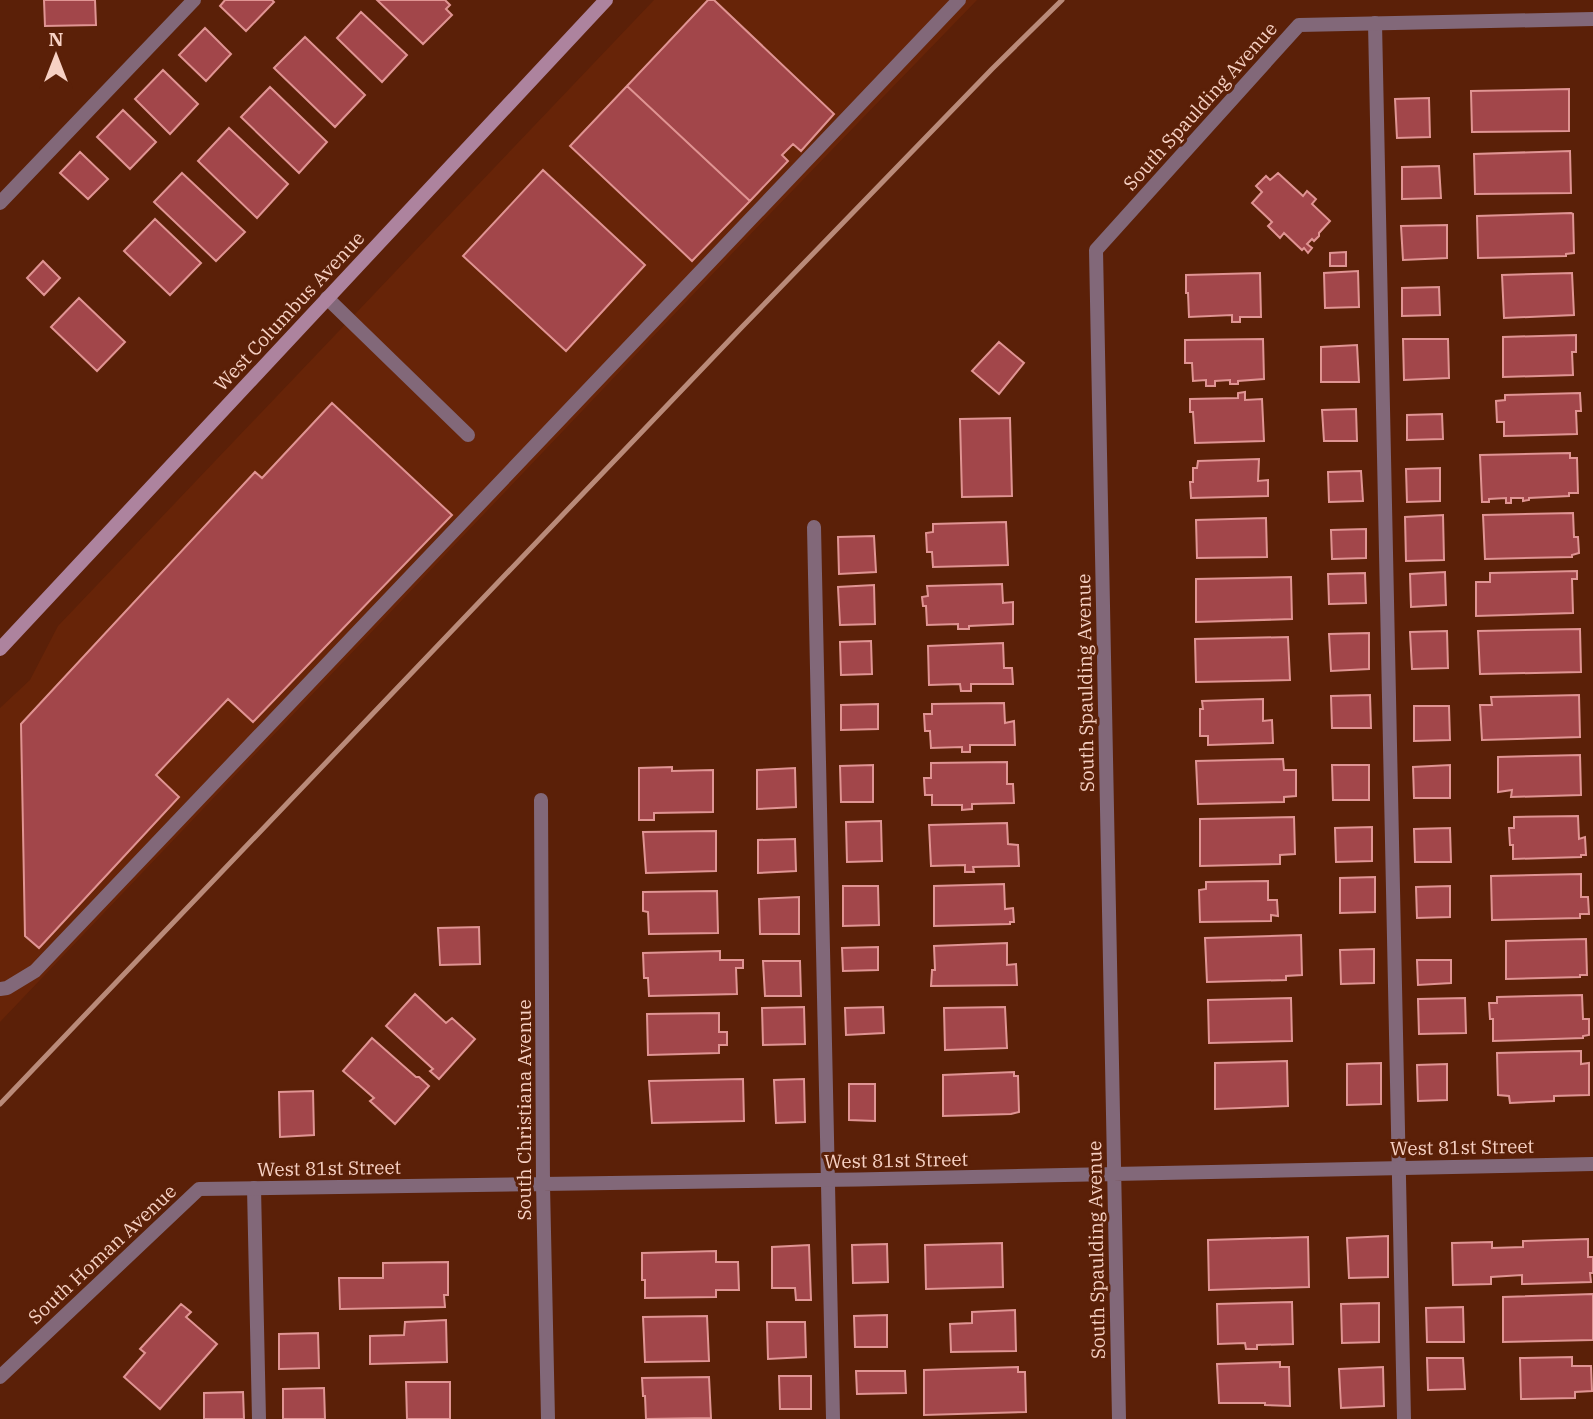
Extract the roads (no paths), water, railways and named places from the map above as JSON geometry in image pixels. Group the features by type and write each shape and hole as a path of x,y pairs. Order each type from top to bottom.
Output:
{"main road":[{"name":"West Columbus Avenue","path":"0,649 606,0"}],"street":[{"path":"0,203 194,0"},
{"path":"0,989 7,988 35,971 959,0"},
{"path":"1404,1419 1375,23 1593,19"},
{"name":"South Spaulding Avenue","path":"1119,1419 1096,250 1300,25 1375,23"},
{"path":"327,298 468,435"},
{"path":"814,527 832,1419"},
{"name":"South Christiana Avenue","path":"541,800 543,1185 548,1419"},
{"name":"West 81st Street","path":"199,1189 1113,1175 1593,1164"},
{"path":"254,1188 259,1419"},
{"name":"South Homan Avenue","path":"0,1377 199,1189"}],"railway":[{"path":"0,1104 742,327 1062,0"}]}
